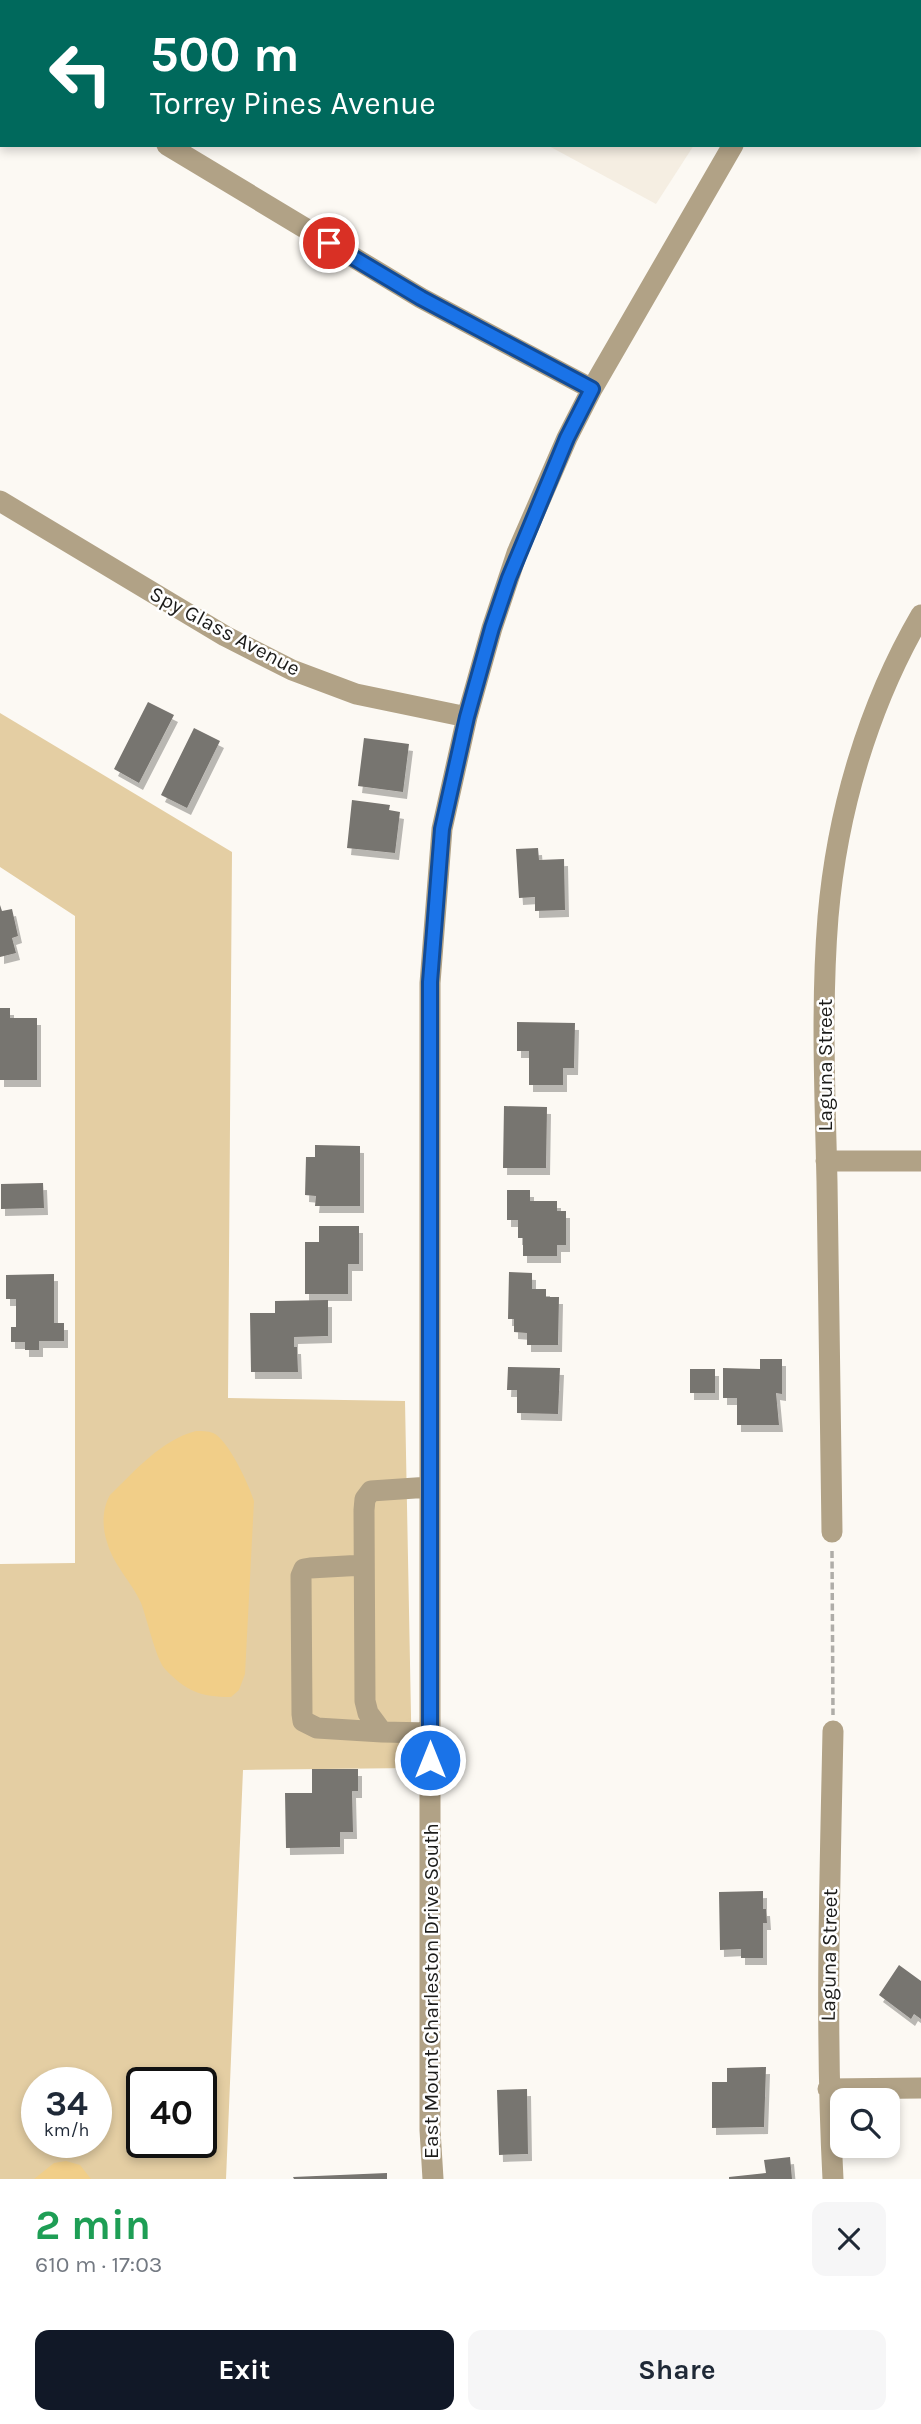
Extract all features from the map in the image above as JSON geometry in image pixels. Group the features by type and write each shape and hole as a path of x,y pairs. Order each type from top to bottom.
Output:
{"street":[{"path":"170,147 421,298 592,389"},
{"name":"East Mount Charleston Drive South","path":"433,2179 430,2130 430,982 442,829 467,717 517,553 567,438 592,389 732,147"},
{"name":"Spy Glass Avenue","path":"0,501 225,636 292,670 356,694 467,717"},
{"name":"Laguna Street","path":"832,1532 824,1102 828,917 835,858 851,784 882,695 921,615"},
{"path":"826,1161 921,1161"},
{"path":"382,1732 368,1713 365,1701 365,1499 371,1491 430,1488"},
{"path":"364,1565 304,1569 301,1576 303,1721 317,1728 430,1733"},
{"name":"Laguna Street","path":"833,1731 828,2089 833,2179"},
{"path":"828,2089 921,2088"}],"path":[{"path":"832,1532 833,1731"}],"shaded area":[{"path":"551,147 693,147 656,204"},
{"path":"0,713 232,852 228,1398 405,1401 412,1768 243,1770 226,2179 0,2179 0,1564 75,1563 75,916 0,867"},
{"path":"196,1431 213,1433 225,1444 243,1474 254,1501 245,1674 239,1690 231,1697 211,1696 194,1691 165,1669 155,1648 141,1603 114,1558 104,1530 104,1512 110,1495 160,1449 183,1435"},
{"path":"66,2161 80,2165 91,2179 34,2179 54,2163"}],"building":[{"path":"148,702 174,715 139,783 114,769"},
{"path":"194,728 220,741 187,808 161,795"},
{"path":"364,738 409,744 403,792 358,786"},
{"path":"352,800 390,805 389,810 400,812 395,853 347,848"},
{"path":"538,848 539,860 564,859 565,910 535,911 535,897 519,898 516,849"},
{"path":"0,905 2,911 12,909 18,936 12,938 16,953 0,957"},
{"path":"0,1008 10,1008 10,1018 37,1018 37,1080 0,1080"},
{"path":"517,1022 575,1023 574,1068 563,1068 563,1085 529,1085 529,1051 517,1051"},
{"path":"504,1106 547,1107 546,1168 503,1168"},
{"path":"315,1145 360,1146 360,1206 315,1206 316,1196 305,1195 306,1157 315,1157"},
{"path":"43,1183 44,1208 1,1209 1,1184"},
{"path":"507,1190 530,1190 530,1201 557,1201 557,1211 566,1211 566,1245 557,1245 557,1256 523,1256 523,1238 518,1238 518,1220 507,1220"},
{"path":"319,1226 359,1226 359,1264 348,1264 348,1294 305,1294 305,1242 319,1242"},
{"path":"509,1272 532,1273 532,1289 546,1289 546,1297 559,1297 558,1345 527,1345 527,1333 514,1332 514,1319 508,1319"},
{"path":"54,1274 54,1323 64,1323 64,1341 39,1341 39,1350 25,1350 25,1342 11,1342 11,1327 16,1327 16,1299 6,1299 6,1275"},
{"path":"328,1300 328,1336 294,1337 298,1372 251,1372 250,1313 275,1313 275,1301"},
{"path":"760,1359 782,1359 782,1394 776,1393 779,1425 737,1425 737,1398 723,1398 723,1368 760,1369"},
{"path":"508,1367 560,1368 558,1414 517,1413 517,1390 507,1390"},
{"path":"690,1369 715,1369 715,1393 690,1393"},
{"path":"312,1769 358,1769 358,1791 352,1791 353,1832 340,1832 340,1847 286,1848 285,1793 312,1793"},
{"path":"763,1891 763,1909 766,1909 767,1923 763,1923 763,1958 741,1958 741,1949 720,1950 719,1892"},
{"path":"899,1965 921,1981 921,2019 914,2014 911,2019 879,1995"},
{"path":"766,2067 764,2127 712,2128 712,2082 727,2082 727,2068"},
{"path":"527,2089 528,2154 499,2155 497,2090"},
{"path":"790,2157 792,2179 729,2179 766,2173 764,2160"},
{"path":"387,2173 387,2179 293,2177"}],"route":[{"path":"329,243 421,298 592,389 567,438 517,553 467,717 442,829 430,982 430,1760"}]}
